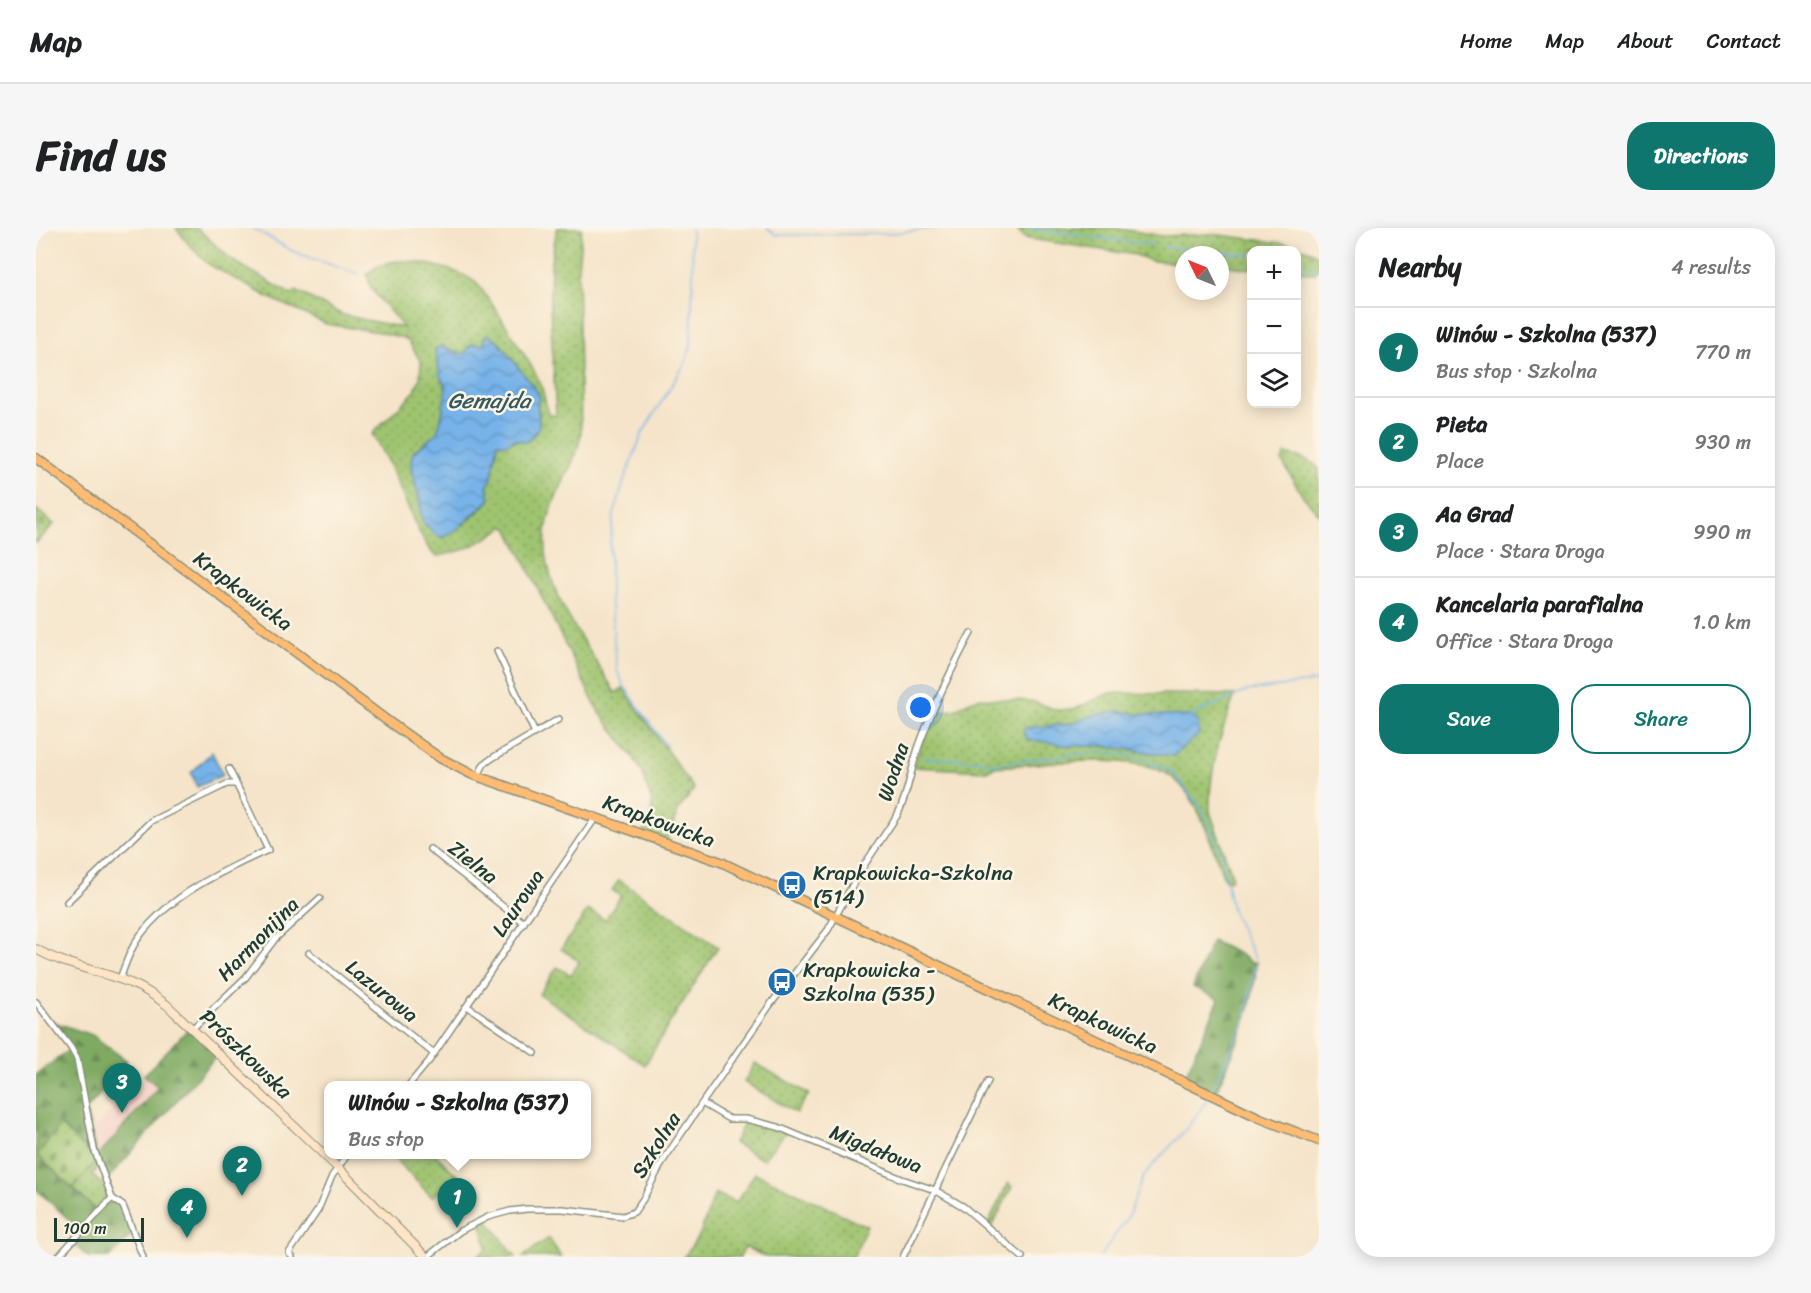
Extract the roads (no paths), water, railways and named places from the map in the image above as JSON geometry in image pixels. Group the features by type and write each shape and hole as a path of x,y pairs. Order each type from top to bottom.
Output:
{"main road":[{"name":"Krapkowicka","path":"36,458 388,723 440,758 478,776 721,862 1260,1118 1319,1141"},
{"name":"Prószkowska","path":"36,949 64,962 120,979 153,994 193,1028 324,1154"},
{"name":"Prószkowska","path":"329,1159 427,1257"}],"street":[{"name":"Wodna","path":"837,916 859,873 903,804 920,744 971,633"},
{"path":"497,651 535,733"},
{"path":"478,776 484,764 559,719"},
{"path":"120,979 139,938 171,906 218,873 268,850 229,769"},
{"path":"67,903 151,821 227,784 236,784"},
{"name":"Laurowa","path":"412,1081 434,1054 596,818"},
{"name":"Zielna","path":"430,849 524,923"},
{"name":"Harmonijna","path":"193,1028 246,977 275,939 320,898"},
{"name":"Szkolna","path":"427,1257 460,1231 488,1217 510,1211 563,1209 611,1216 630,1214 639,1206 663,1161 770,1005 837,916"},
{"name":"Lazurowa","path":"309,953 434,1054"},
{"path":"36,1002 77,1059 90,1133 112,1198 123,1206 143,1257"},
{"path":"467,1006 535,1053"},
{"path":"903,1257 988,1081"},
{"name":"Migdałowa","path":"702,1103 729,1119 746,1119 778,1127 902,1179 935,1190 964,1207 1022,1257"},
{"path":"292,1257 289,1253 318,1210 332,1176 345,1159"},
{"path":"58,1257 112,1198"}],"water":[{"name":"Gemajda","path":"488,335 497,340 536,390 540,398 538,403 539,424 533,436 526,442 515,439 505,444 498,443 491,481 487,486 490,499 461,526 444,538 436,535 422,521 420,502 411,468 412,454 437,433 442,416 446,387 440,376 435,349 441,346 461,354 465,353 472,344 484,345 485,336"},
{"path":"1119,711 1190,716 1198,722 1199,734 1174,756 1103,746 1069,746 1027,739 1024,733 1024,728 1070,724 1094,715"},
{"path":"212,752 223,775 197,787 191,773"}],"waterway":[{"path":"253,228 294,252 358,274"},
{"path":"667,747 624,686 617,670 610,597 610,543 614,515 642,434 684,365 691,347 693,270 691,228"},
{"path":"767,228 776,235 885,234 937,228"},
{"path":"1025,228 1154,245"},
{"path":"1164,247 1247,255"},
{"path":"1301,266 1319,270"},
{"path":"1190,716 1247,691 1319,681"},
{"path":"922,758 975,760 995,764 1087,753 1114,753 1142,759 1172,771 1204,812 1221,854 1232,910 1255,959"},
{"path":"1211,1092 1245,1020 1255,965"},
{"path":"1100,1257 1128,1217 1144,1175 1188,1127 1208,1099"}],"place":[{"name":"Krapkowicka-Szkolna (514)","path":"792,885"},
{"name":"Krapkowicka - Szkolna (535)","path":"782,982"},
{"name":"Aa Grad","path":"122,1113"},
{"name":"Pieta","path":"242,1196"},
{"name":"Winów - Szkolna (537)","path":"457,1228"},
{"name":"Kancelaria parafialna","path":"187,1238"}]}
